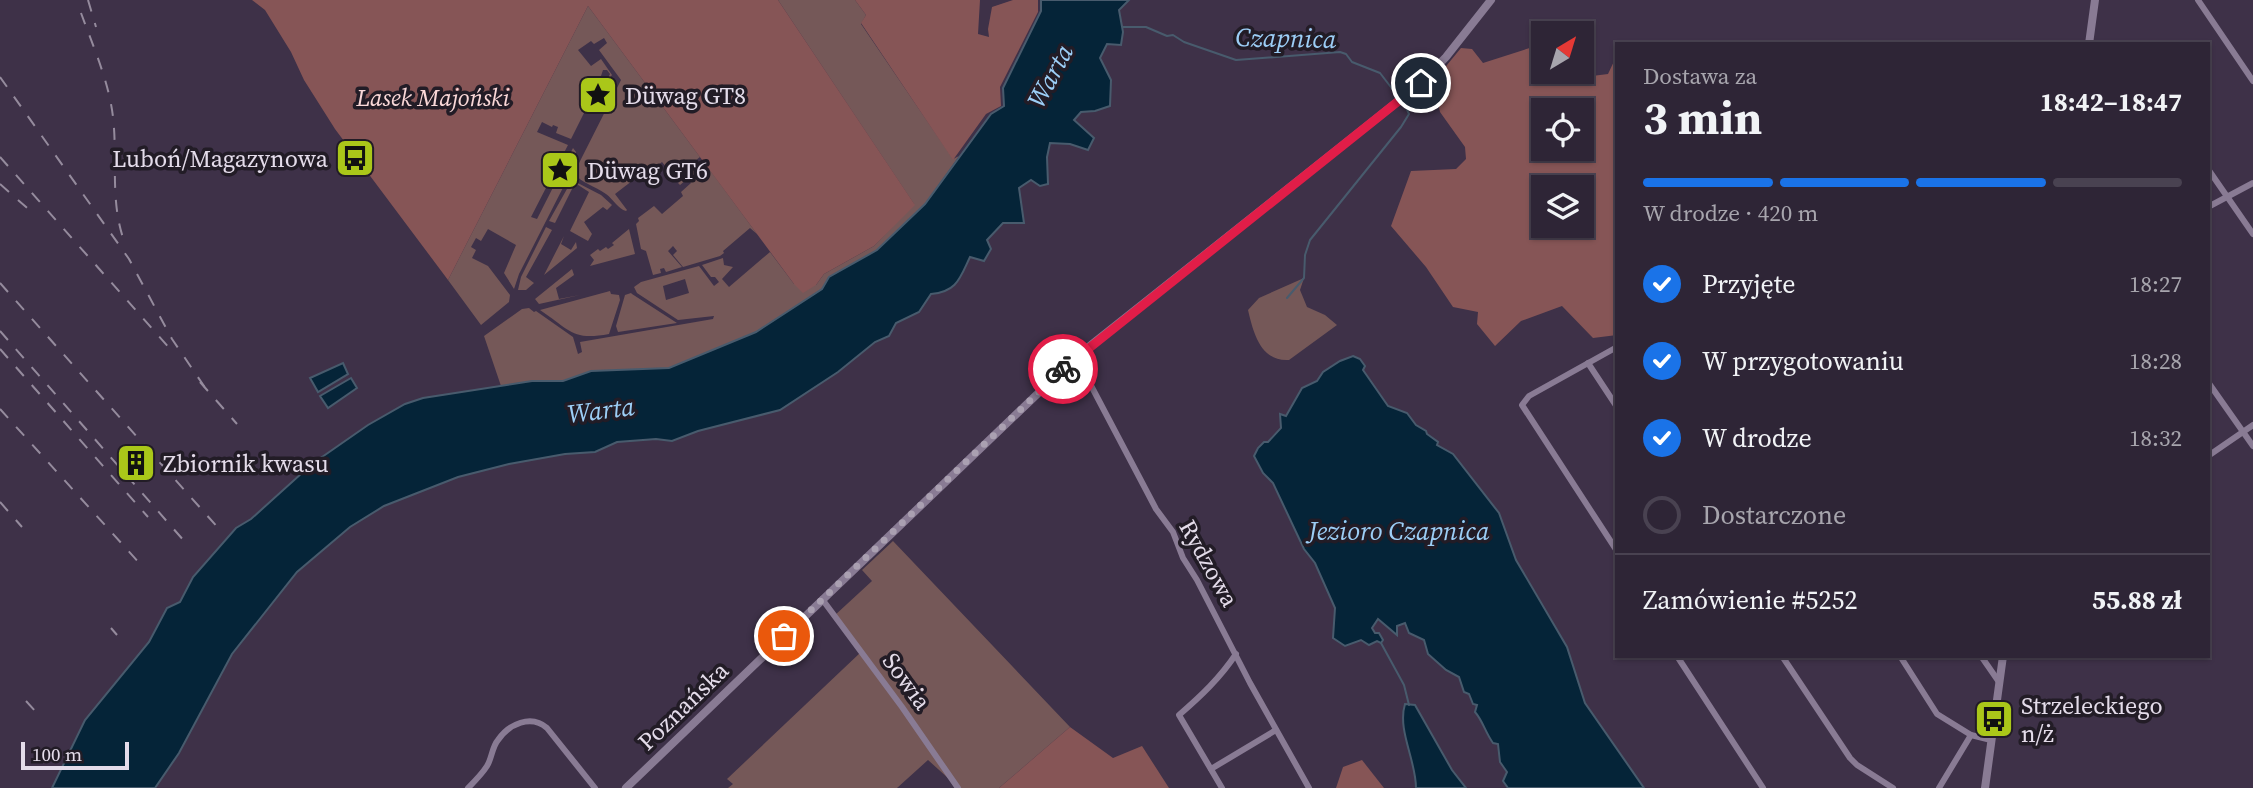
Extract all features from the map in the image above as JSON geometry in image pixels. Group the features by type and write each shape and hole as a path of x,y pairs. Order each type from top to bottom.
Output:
{"street":[{"name":"Poznańska","path":"626,788 1073,360 1421,83 1446,57 1491,0"},
{"path":"2089,42 2095,0"},
{"path":"2198,0 2253,81"},
{"path":"2210,172 2253,234"},
{"path":"2210,206 2253,183"},
{"path":"1615,348 1522,401 1522,409 1615,548"},
{"name":"Rydzowa","path":"1073,360 1156,509 1172,532 1183,558 1309,788"},
{"path":"1588,363 1615,404"},
{"path":"2210,385 2253,446"},
{"path":"2210,455 2253,425"},
{"name":"Sowia","path":"822,599 958,788"},
{"path":"1222,788 1179,715 1209,689 1236,654"},
{"path":"1677,658 1763,788"},
{"path":"1783,658 1850,758 1894,788"},
{"path":"1901,658 1937,714 1971,735 1991,740"},
{"path":"1982,658 1999,682"},
{"path":"1985,788 2003,658"},
{"path":"468,788 488,765 499,738 520,722 529,720 547,728 595,788"},
{"path":"1211,769 1276,730"},
{"path":"1939,788 1971,735"}],"shaded area":[{"path":"778,0 855,0 866,15 861,24 953,159 959,156 925,204 877,250 829,277 822,289 756,332 669,368 591,371 563,381 532,381 501,386 484,336 522,309 536,311 573,337 578,354 582,352 580,342 713,319 714,316 678,320 637,293 634,287 641,282 699,266 714,286 719,282 715,277 711,277 702,265 723,258 724,265 733,267 722,279 729,287 770,252 794,284 816,285 824,274 874,246 914,204","holes":["685,279 689,293 666,300 663,286"]},
{"path":"588,6 700,157 674,177 662,162 644,176 641,174 615,194 626,211 606,194 577,176 574,173 621,80 599,50 607,43 604,38 594,44 591,41 578,50 591,66 601,59 612,75 606,82 610,74 603,70 571,139 556,133 558,127 542,122 537,132 568,145 531,217 537,219 573,148 576,152 572,170 514,289 504,273 516,245 488,229 481,241 476,238 471,247 476,250 472,258 488,266 510,295 509,302 481,325 448,280"},
{"path":"704,162 757,234 750,228 720,256 683,267 673,255 677,251 673,246 668,251 682,267 666,272 664,268 660,269 661,273 653,275 646,251 641,249 636,224 638,218 654,206 662,214 683,196 681,192 691,183 687,179 680,185 678,183"},
{"path":"572,180 601,195 612,205 607,210 603,207 584,222 592,234 588,241 570,231 589,192 575,183 555,223 549,221"},
{"path":"546,227 552,230 526,277 534,283 526,290 518,290 521,277"},
{"path":"629,229 635,254 590,266 594,260 590,255 598,249 608,249 614,245 612,243"},
{"path":"564,236 561,244 571,250 576,242 577,248 544,275"},
{"path":"572,269 574,275 556,288 559,299 580,295 539,304 535,299"},
{"path":"1304,278 1300,290 1307,307 1325,315 1337,325 1289,360 1279,359 1271,356 1260,344 1248,310 1259,298"},
{"path":"610,291 611,294 619,295 620,300 609,334 579,335 540,310"},
{"path":"631,293 677,323 618,332 616,326 625,295"},
{"path":"893,541 1070,727 999,788 959,788 928,760 897,788 728,788 733,784 727,779 861,652 834,616 872,581 862,570"}],"green space":[{"name":"Lasek Majoński","path":"252,0 778,0 915,205 874,246 824,274 816,285 803,293 588,6 448,280 335,129 265,10"},
{"path":"855,0 980,0 978,34 989,37 992,7 1013,0 1038,0 1038,12 1000,87 1001,106 986,114 953,160 861,23 866,15"},
{"path":"1461,48 1472,49 1483,63 1531,48 1531,84 1594,84 1594,76 1608,74 1615,59 1615,335 1593,338 1562,306 1521,321 1495,346 1477,324 1478,312 1453,307 1426,267 1391,226 1411,171 1456,169 1466,159 1465,147 1440,112 1433,82"},
{"path":"1070,727 1113,758 1142,746 1169,788 999,788"},
{"path":"1362,760 1384,788 1336,788 1343,767"}],"water":[{"name":"Warta","path":"1041,0 1129,0 1119,10 1123,32 1121,45 1107,44 1100,58 1111,80 1110,106 1081,112 1074,120 1094,138 1088,150 1070,144 1050,143 1047,157 1048,184 1040,186 1031,180 1019,188 1024,223 1003,223 987,240 991,249 984,261 970,257 952,287 931,294 919,312 896,323 889,336 875,342 838,372 780,410 698,431 672,441 656,439 617,442 595,452 565,454 509,464 458,477 384,506 350,527 297,572 232,654 179,753 155,788 52,788 85,720 149,642 167,608 180,602 193,577 236,528 251,519 312,464 368,425 405,404 423,398 532,381 563,381 591,371 669,368 756,332 822,289 829,277 877,250 925,204 991,114 1004,106 1003,88 1041,11"},
{"name":"Jezioro Czapnica","path":"1353,356 1360,359 1365,366 1363,370 1388,406 1407,413 1416,425 1438,442 1437,445 1453,454 1499,513 1516,560 1567,647 1585,703 1644,788 1508,788 1503,781 1507,772 1500,762 1498,744 1493,743 1475,712 1477,705 1473,704 1469,694 1464,692 1459,677 1446,670 1428,654 1424,640 1409,633 1405,623 1397,626 1397,635 1378,619 1372,628 1375,633 1379,633 1383,640 1381,643 1377,641 1369,645 1361,640 1345,646 1333,638 1335,608 1273,483 1263,473 1254,456 1258,448 1281,428 1280,414 1286,416 1302,388 1317,381 1323,372 1340,361"},
{"path":"343,363 348,374 318,392 310,378"},
{"path":"351,378 357,388 328,408 320,396"},
{"path":"1405,704 1415,705 1452,770 1466,788 1416,788 1403,724"}],"waterway":[{"name":"Czapnica","path":"1123,27 1146,27 1236,60 1340,52 1346,54 1352,62 1380,73 1397,95"},
{"name":"Czapnica","path":"1287,298 1304,278 1305,255 1310,240 1401,127 1409,114 1405,105"},
{"path":"1381,643 1404,685 1409,705"}],"railway":[{"path":"88,0 96,27"},
{"path":"81,13 111,104 116,198 126,246"},
{"path":"0,77 129,259 172,339 206,389"},
{"path":"0,157 172,351"},
{"path":"0,184 35,215"},
{"path":"0,283 220,530"},
{"path":"0,331 185,542"},
{"path":"0,349 148,517"},
{"path":"200,382 237,424"},
{"path":"0,409 142,566"},
{"path":"0,502 22,527"},
{"path":"111,628 117,635"},
{"path":"26,701 37,713"}],"way so far":[{"path":"784,636 1063,369"}],"place":[{"name":"Düwag GT8","path":"598,95"},
{"name":"Luboń/Magazynowa","path":"355,158"},
{"name":"Düwag GT6","path":"560,170"},
{"name":"Zbiornik kwasu","path":"136,463"},
{"name":"Strzeleckiego n/ż","path":"1994,719"}],"route":[{"path":"1063,369 1421,83"}]}
